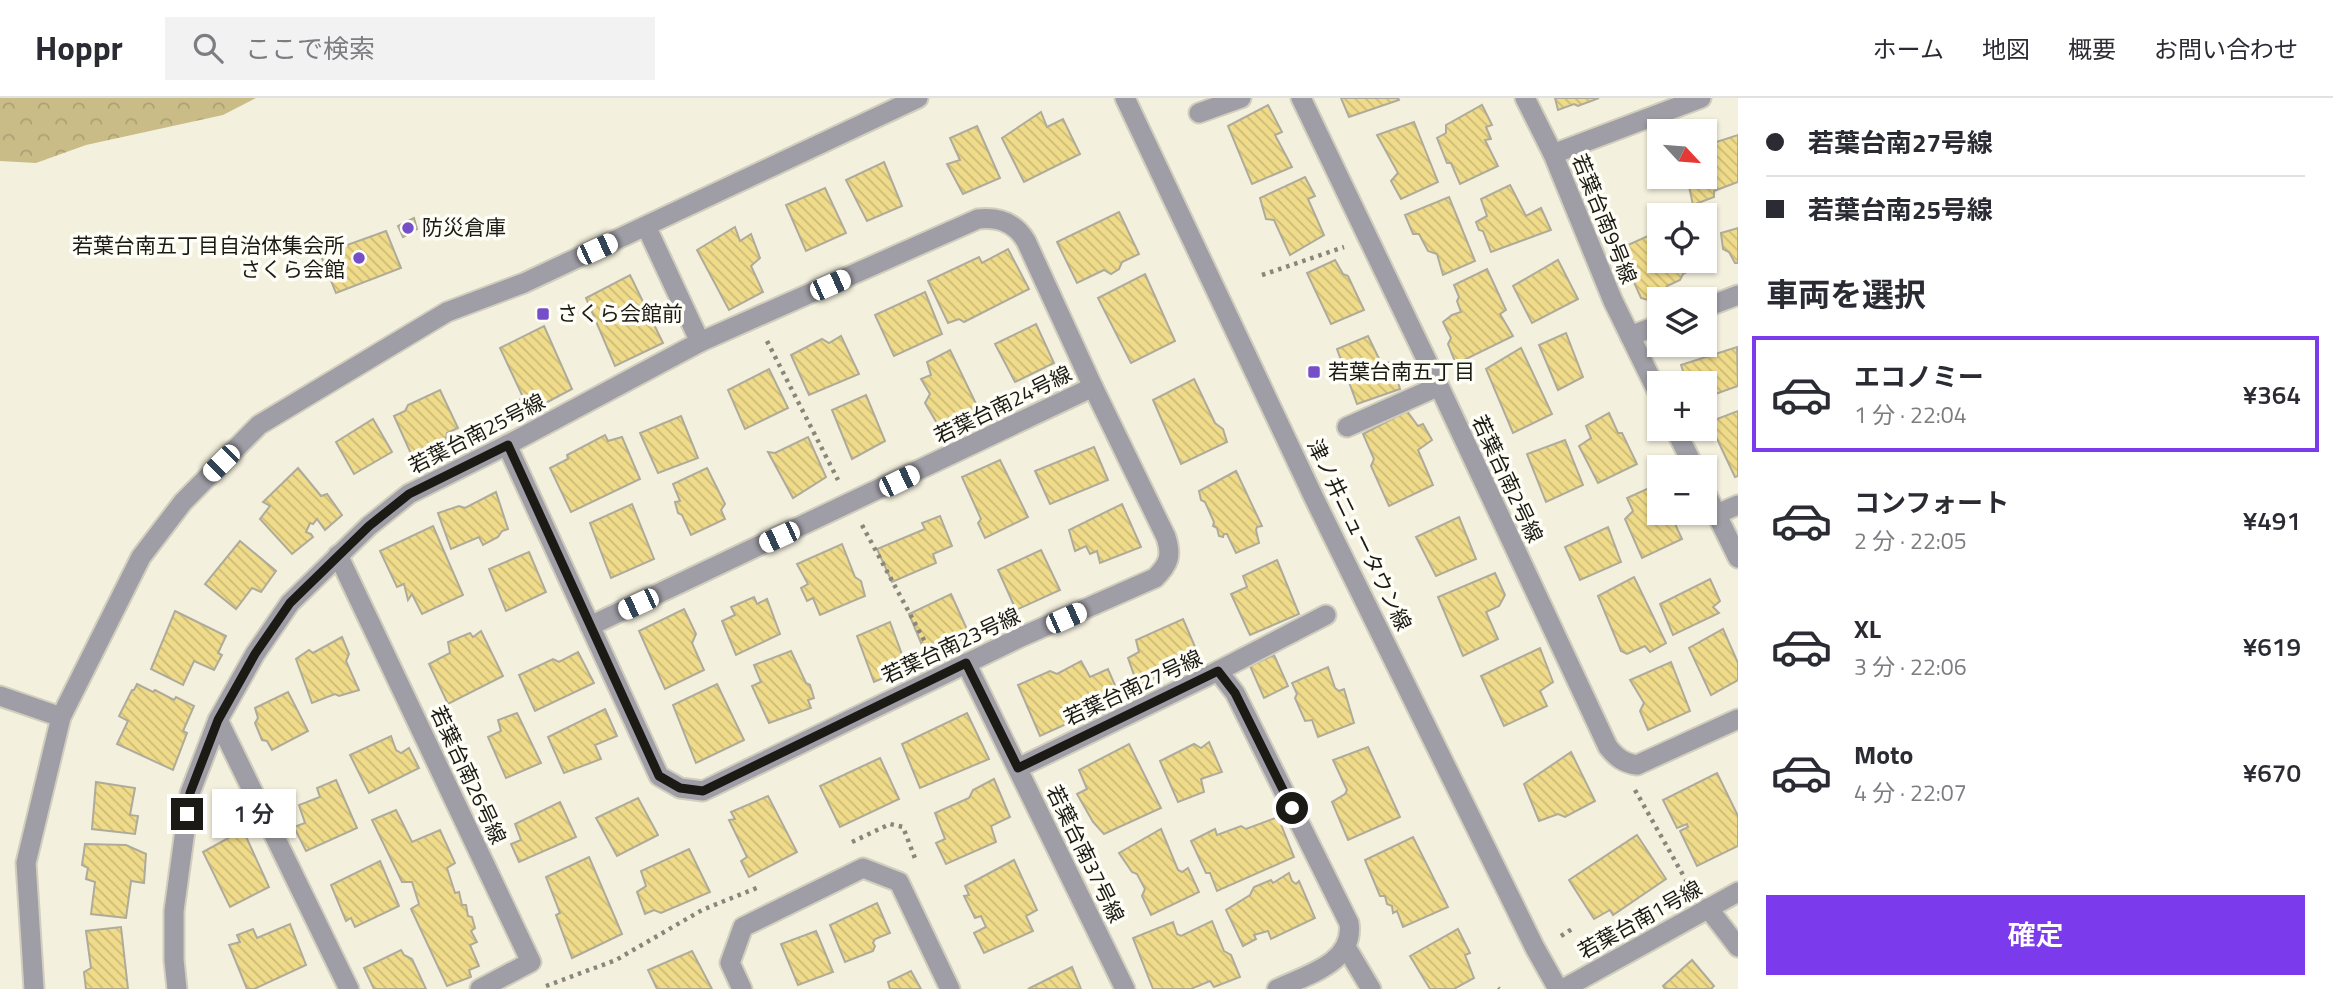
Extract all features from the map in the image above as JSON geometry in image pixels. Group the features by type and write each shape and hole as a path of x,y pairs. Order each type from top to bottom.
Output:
{"street":[{"path":"34,989 26,863 61,717 141,557 183,502 259,425 447,312 524,283 918,98"},
{"name":"津ノ井ニュータウン線","path":"1125,98 1315,500 1535,948 1558,989"},
{"path":"1199,113 1241,98"},
{"name":"若葉台南2号線","path":"1301,98 1608,747 1623,761"},
{"name":"若葉台南9号線","path":"1525,98 1553,154 1614,301 1647,371"},
{"path":"1553,154 1701,98"},
{"name":"若葉台南23号線","path":"508,445 659,776 680,788 703,791 966,663 1155,578 1168,560 1170,549 1166,537 1026,241 1014,226 1000,219 978,219 700,342"},
{"path":"646,226 700,342"},
{"path":"1717,303 1738,295"},
{"path":"1630,336 1647,330"},
{"name":"若葉台南25号線","path":"177,989 174,911 188,806 198,768 218,720 255,654 290,603 369,526 409,494 508,445 700,342"},
{"path":"1347,427 1439,386"},
{"name":"若葉台南24号線","path":"590,626 1093,387"},
{"path":"1738,505 1717,514 1738,558"},
{"name":"若葉台南26号線","path":"338,555 531,962 480,989"},
{"path":"1218,671 1326,615"},
{"name":"若葉台南37号線","path":"966,663 1125,989"},
{"name":"若葉台南27号線","path":"1018,768 1218,671 1235,693 1349,922 1346,947"},
{"path":"0,696 61,717"},
{"path":"1623,761 1637,765 1643,763 1738,719"},
{"path":"218,720 349,989"},
{"path":"742,989 730,963 743,928 863,868 899,882 950,989"},
{"name":"若葉台南1号線","path":"1563,989 1738,892"},
{"path":"1708,908 1738,947"},
{"path":"1278,989 1335,960 1346,947 1371,989"}],"path":[{"path":"1262,275 1368,239"},
{"path":"756,318 850,504 934,658"},
{"path":"1623,761 1633,787 1692,890"},
{"path":"539,989 616,960 702,910"},
{"path":"1561,936 1572,929"}],"green space":[{"path":"0,98 256,98 223,115 86,145 36,163 0,161"}],"building":[{"path":"1341,98 1398,98 1399,100 1349,117"},
{"path":"1555,98 1599,98 1558,110"},
{"path":"1268,105 1282,132 1275,135 1292,167 1252,184 1228,126"},
{"path":"1482,105 1492,125 1486,127 1491,139 1485,140 1498,166 1460,184 1451,163 1447,163 1437,138 1446,133 1446,125"},
{"path":"1041,112 1047,127 1063,119 1080,154 1024,182 1002,138"},
{"path":"1414,122 1438,182 1401,199 1391,181 1398,173 1377,135"},
{"path":"977,126 1000,178 963,194 947,164 960,160 950,138"},
{"path":"1738,135 1738,182 1714,191 1714,197 1693,203 1690,189 1717,189 1717,142"},
{"path":"884,162 902,206 867,221 846,180"},
{"path":"1305,177 1315,196 1308,199 1324,235 1290,255 1274,220 1266,219 1260,198"},
{"path":"1510,185 1526,216 1541,208 1551,230 1491,252 1483,231 1479,230 1476,222 1487,216 1481,199"},
{"path":"825,188 846,233 806,251 786,205"},
{"path":"1449,197 1475,261 1443,275 1437,254 1428,251 1419,234 1413,234 1405,215"},
{"path":"1119,212 1139,254 1122,262 1119,269 1111,274 1104,270 1077,283 1057,242"},
{"name":"防災倉庫","path":"414,218 417,229 403,237 398,226"},
{"path":"735,227 740,241 751,234 760,258 751,266 763,292 729,310 697,250"},
{"path":"1738,228 1738,263 1735,263 1729,252 1723,249 1721,233"},
{"name":"若葉台南五丁目自治体集会所 さくら会館","path":"386,231 401,268 336,293 317,246 337,240 339,248"},
{"path":"1647,236 1647,273 1685,273 1680,280 1666,287 1647,287 1647,300 1641,298 1619,249"},
{"path":"1008,249 1029,289 964,322 959,319 948,323 928,281 979,257 982,263"},
{"path":"1335,260 1343,274 1348,276 1364,310 1331,324 1307,273"},
{"path":"1558,260 1578,299 1532,323 1513,286"},
{"path":"1487,269 1506,310 1500,314 1513,336 1456,364 1448,344 1451,338 1443,322 1461,312 1454,285"},
{"path":"1145,274 1175,341 1131,363 1098,298"},
{"path":"630,275 663,343 615,366 586,298"},
{"path":"925,292 942,334 894,356 875,315"},
{"path":"1036,324 1054,363 1015,382 995,344"},
{"path":"544,326 572,389 523,415 518,401 523,397 500,348"},
{"path":"1566,333 1583,377 1558,390 1539,345"},
{"path":"841,336 859,374 809,395 791,355 822,339 829,343"},
{"path":"1368,336 1382,365 1393,361 1400,389 1357,404 1337,349"},
{"path":"1737,347 1738,386 1717,393 1717,371 1683,371 1681,365 1706,357 1717,357 1717,353"},
{"path":"1521,348 1552,414 1513,433 1486,369"},
{"path":"950,350 980,412 941,430 925,403 930,394 921,379 931,375 927,362"},
{"path":"769,369 788,408 745,429 728,390"},
{"path":"1194,379 1215,423 1223,429 1227,442 1181,464 1153,400"},
{"path":"440,390 458,428 447,433 445,442 412,456 394,416 405,411 408,405"},
{"path":"866,395 885,441 852,459 832,410"},
{"path":"1407,411 1418,426 1423,424 1432,440 1418,450 1433,485 1389,506 1371,466 1374,459 1363,434"},
{"path":"1738,411 1738,476 1735,477 1717,439 1717,419"},
{"path":"1609,413 1637,464 1598,483 1579,446 1591,438 1586,426"},
{"path":"681,416 698,458 658,473 640,433"},
{"path":"373,419 392,452 354,474 336,442"},
{"path":"605,435 608,441 622,437 640,479 571,512 550,468 568,459 567,455"},
{"path":"808,437 826,477 793,498 768,452 775,453"},
{"path":"1565,440 1583,485 1546,502 1527,454"},
{"path":"1094,447 1108,480 1050,504 1035,471"},
{"path":"1000,460 1028,517 985,538 978,523 981,519 962,477"},
{"path":"298,468 321,496 327,494 342,515 325,530 317,519 313,524 310,523 306,532 313,537 292,554 260,519 270,506 263,502"},
{"path":"707,468 725,504 721,510 725,519 691,535 682,515 678,513 675,502 680,501 673,484"},
{"path":"1236,471 1262,526 1256,530 1259,543 1236,553 1227,534 1219,536 1217,528 1213,526 1214,522 1205,502 1201,500 1199,491"},
{"path":"1647,489 1647,525 1676,525 1682,539 1642,558 1625,519 1633,511 1627,498"},
{"path":"496,492 508,529 483,545 479,537 451,549 438,513 459,506 465,508"},
{"path":"632,504 654,559 611,578 590,523"},
{"path":"1122,504 1141,547 1100,563 1097,551 1090,554 1086,546 1075,551 1069,530"},
{"path":"940,516 952,546 933,554 936,563 892,582 877,549 925,529 922,523"},
{"path":"1459,517 1476,559 1436,576 1416,537"},
{"path":"433,526 463,595 422,614 412,594 408,600 404,584 397,587 380,551"},
{"path":"1608,527 1621,562 1580,580 1565,547"},
{"path":"240,541 276,571 261,592 252,588 236,609 205,584"},
{"path":"842,544 855,577 861,581 865,596 820,615 813,598 807,601 801,588 808,584 797,564"},
{"path":"1041,550 1060,590 1016,610 998,570"},
{"path":"529,552 546,592 506,611 489,569"},
{"path":"1277,560 1299,614 1250,635 1231,594 1247,587 1243,576"},
{"path":"1495,573 1505,595 1499,606 1486,612 1498,639 1463,656 1438,597"},
{"path":"1634,577 1666,643 1650,652 1645,646 1627,654 1621,651 1598,596"},
{"path":"1710,579 1720,601 1713,607 1719,613 1673,635 1660,604"},
{"path":"951,594 970,636 926,655 909,614"},
{"path":"754,597 757,604 767,599 780,634 736,655 722,621 735,615 731,607"},
{"path":"684,609 696,634 692,643 704,670 665,689 639,631"},
{"path":"175,611 226,636 218,653 222,655 214,670 194,661 183,685 151,669"},
{"path":"1183,619 1199,656 1138,686 1128,658 1139,652 1136,640"},
{"path":"890,622 907,668 874,682 857,636"},
{"path":"1723,629 1738,663 1738,680 1711,695 1689,648"},
{"path":"481,631 503,676 448,704 429,664 450,653 448,642 470,633 473,637"},
{"path":"342,637 349,654 346,661 359,690 339,696 335,694 312,703 296,659 309,650 313,653"},
{"path":"1540,648 1553,682 1540,691 1547,706 1504,726 1481,676"},
{"path":"791,651 806,683 810,685 814,698 808,700 811,708 769,723 752,686 761,682 754,665"},
{"path":"578,652 594,683 535,711 519,675 553,659 559,662"},
{"path":"1274,655 1288,686 1264,698 1250,666"},
{"path":"1081,661 1090,677 1108,669 1117,690 1100,698 1101,703 1077,713 1073,721 1040,736 1018,685 1050,671 1057,674"},
{"path":"1671,662 1690,711 1648,730 1640,711 1644,703 1630,680"},
{"path":"1328,667 1335,688 1339,691 1344,689 1354,723 1318,737 1312,720 1305,721 1292,683"},
{"path":"137,684 194,706 183,731 187,733 173,770 117,744 128,721 119,716"},
{"path":"717,684 744,740 696,763 673,705"},
{"path":"288,692 308,731 272,750 267,741 262,740 255,723 258,718 255,708"},
{"path":"605,709 617,736 595,745 601,759 564,773 548,737"},
{"path":"517,713 541,763 506,778 488,737 501,731 498,720"},
{"path":"967,713 989,759 920,788 902,744"},
{"path":"391,736 396,750 401,753 409,748 419,768 369,793 350,755"},
{"path":"1209,742 1222,772 1201,779 1204,792 1178,802 1160,761 1194,744 1201,748"},
{"path":"1129,744 1161,808 1104,834 1093,822 1077,794 1087,789 1079,770"},
{"path":"1368,747 1400,817 1348,840 1332,802 1347,790 1333,760"},
{"path":"1571,752 1595,801 1565,817 1558,814 1539,821 1524,784"},
{"path":"880,758 899,799 840,827 820,786"},
{"path":"1717,773 1738,816 1738,846 1697,866 1680,831 1688,827 1687,824 1677,828 1663,800"},
{"path":"994,779 1010,817 991,826 996,842 946,864 936,843 945,839 935,813 969,798 973,790"},
{"path":"336,780 357,828 306,851 294,827 305,823 299,805 320,797 317,788"},
{"path":"96,782 135,788 130,815 138,816 135,834 92,829"},
{"path":"768,796 797,852 749,877 741,861 747,857 729,820 735,819 731,812"},
{"path":"638,798 658,835 617,856 596,818"},
{"path":"560,802 576,837 519,862 511,844 521,840 515,824"},
{"path":"396,810 412,842 440,830 455,863 447,868 455,893 459,892 462,905 466,905 468,916 472,917 475,928 471,931 477,942 470,945 479,966 469,970 471,977 447,986 411,909 419,904 412,882 402,882 372,820"},
{"path":"1278,817 1294,857 1217,891 1191,841 1215,829 1217,835 1241,826 1246,829"},
{"path":"1161,829 1178,870 1182,872 1188,868 1199,892 1151,915 1142,896 1145,889 1137,874 1132,872 1119,853"},
{"path":"243,830 269,887 230,907 203,852"},
{"path":"1637,835 1666,879 1613,915 1610,910 1594,919 1569,880"},
{"path":"1413,837 1448,907 1403,927 1397,911 1393,913 1385,896 1380,896 1365,860"},
{"path":"85,844 126,845 146,854 144,883 131,881 126,918 91,914 95,882 86,879 88,868 82,865"},
{"path":"689,849 710,892 661,913 654,910 645,914 637,892 646,886 641,871"},
{"path":"589,857 622,934 572,958 556,915 560,913 546,877"},
{"path":"1014,860 1037,910 1026,916 1033,931 984,953 974,933 986,927 981,916 975,918 964,896 969,895 965,886"},
{"path":"380,861 399,906 355,927 351,918 346,921 331,885"},
{"path":"1289,873 1292,881 1296,884 1299,881 1315,918 1271,939 1268,931 1254,935 1256,939 1243,946 1226,910 1250,895 1254,887 1271,880 1273,883"},
{"path":"877,903 890,933 875,939 873,951 845,962 830,925"},
{"path":"1212,921 1224,951 1231,955 1240,977 1214,987 1210,981 1191,989 1153,989 1133,938 1173,922 1177,934 1181,936"},
{"path":"290,924 306,965 254,989 247,989 229,945 240,942 237,935 253,929 257,938"},
{"path":"121,927 128,989 86,989 84,972 91,968 86,931"},
{"path":"1458,929 1470,953 1465,955 1474,978 1454,989 1430,989 1410,956"},
{"path":"816,931 833,972 798,985 781,944"},
{"path":"401,950 412,959 426,989 374,989 364,968"},
{"path":"692,951 712,989 657,989 648,970"},
{"path":"1692,960 1714,986 1711,989 1665,989 1663,986"},
{"path":"1072,967 1081,989 1028,989"},
{"path":"911,971 921,989 890,989 888,982"}],"place":[{"name":"防災倉庫","path":"408,228"},
{"name":"若葉台南五丁目自治体集会所 さくら会館","path":"359,258"},
{"name":"さくら会館前","path":"543,314"},
{"name":"若葉台南五丁目","path":"1314,372"}],"route":[{"path":"187,814 190,793 218,720 255,654 290,603 369,526 409,494 508,445 659,776 680,788 703,791 966,663 1018,768 1218,671 1235,693 1292,808"}]}
